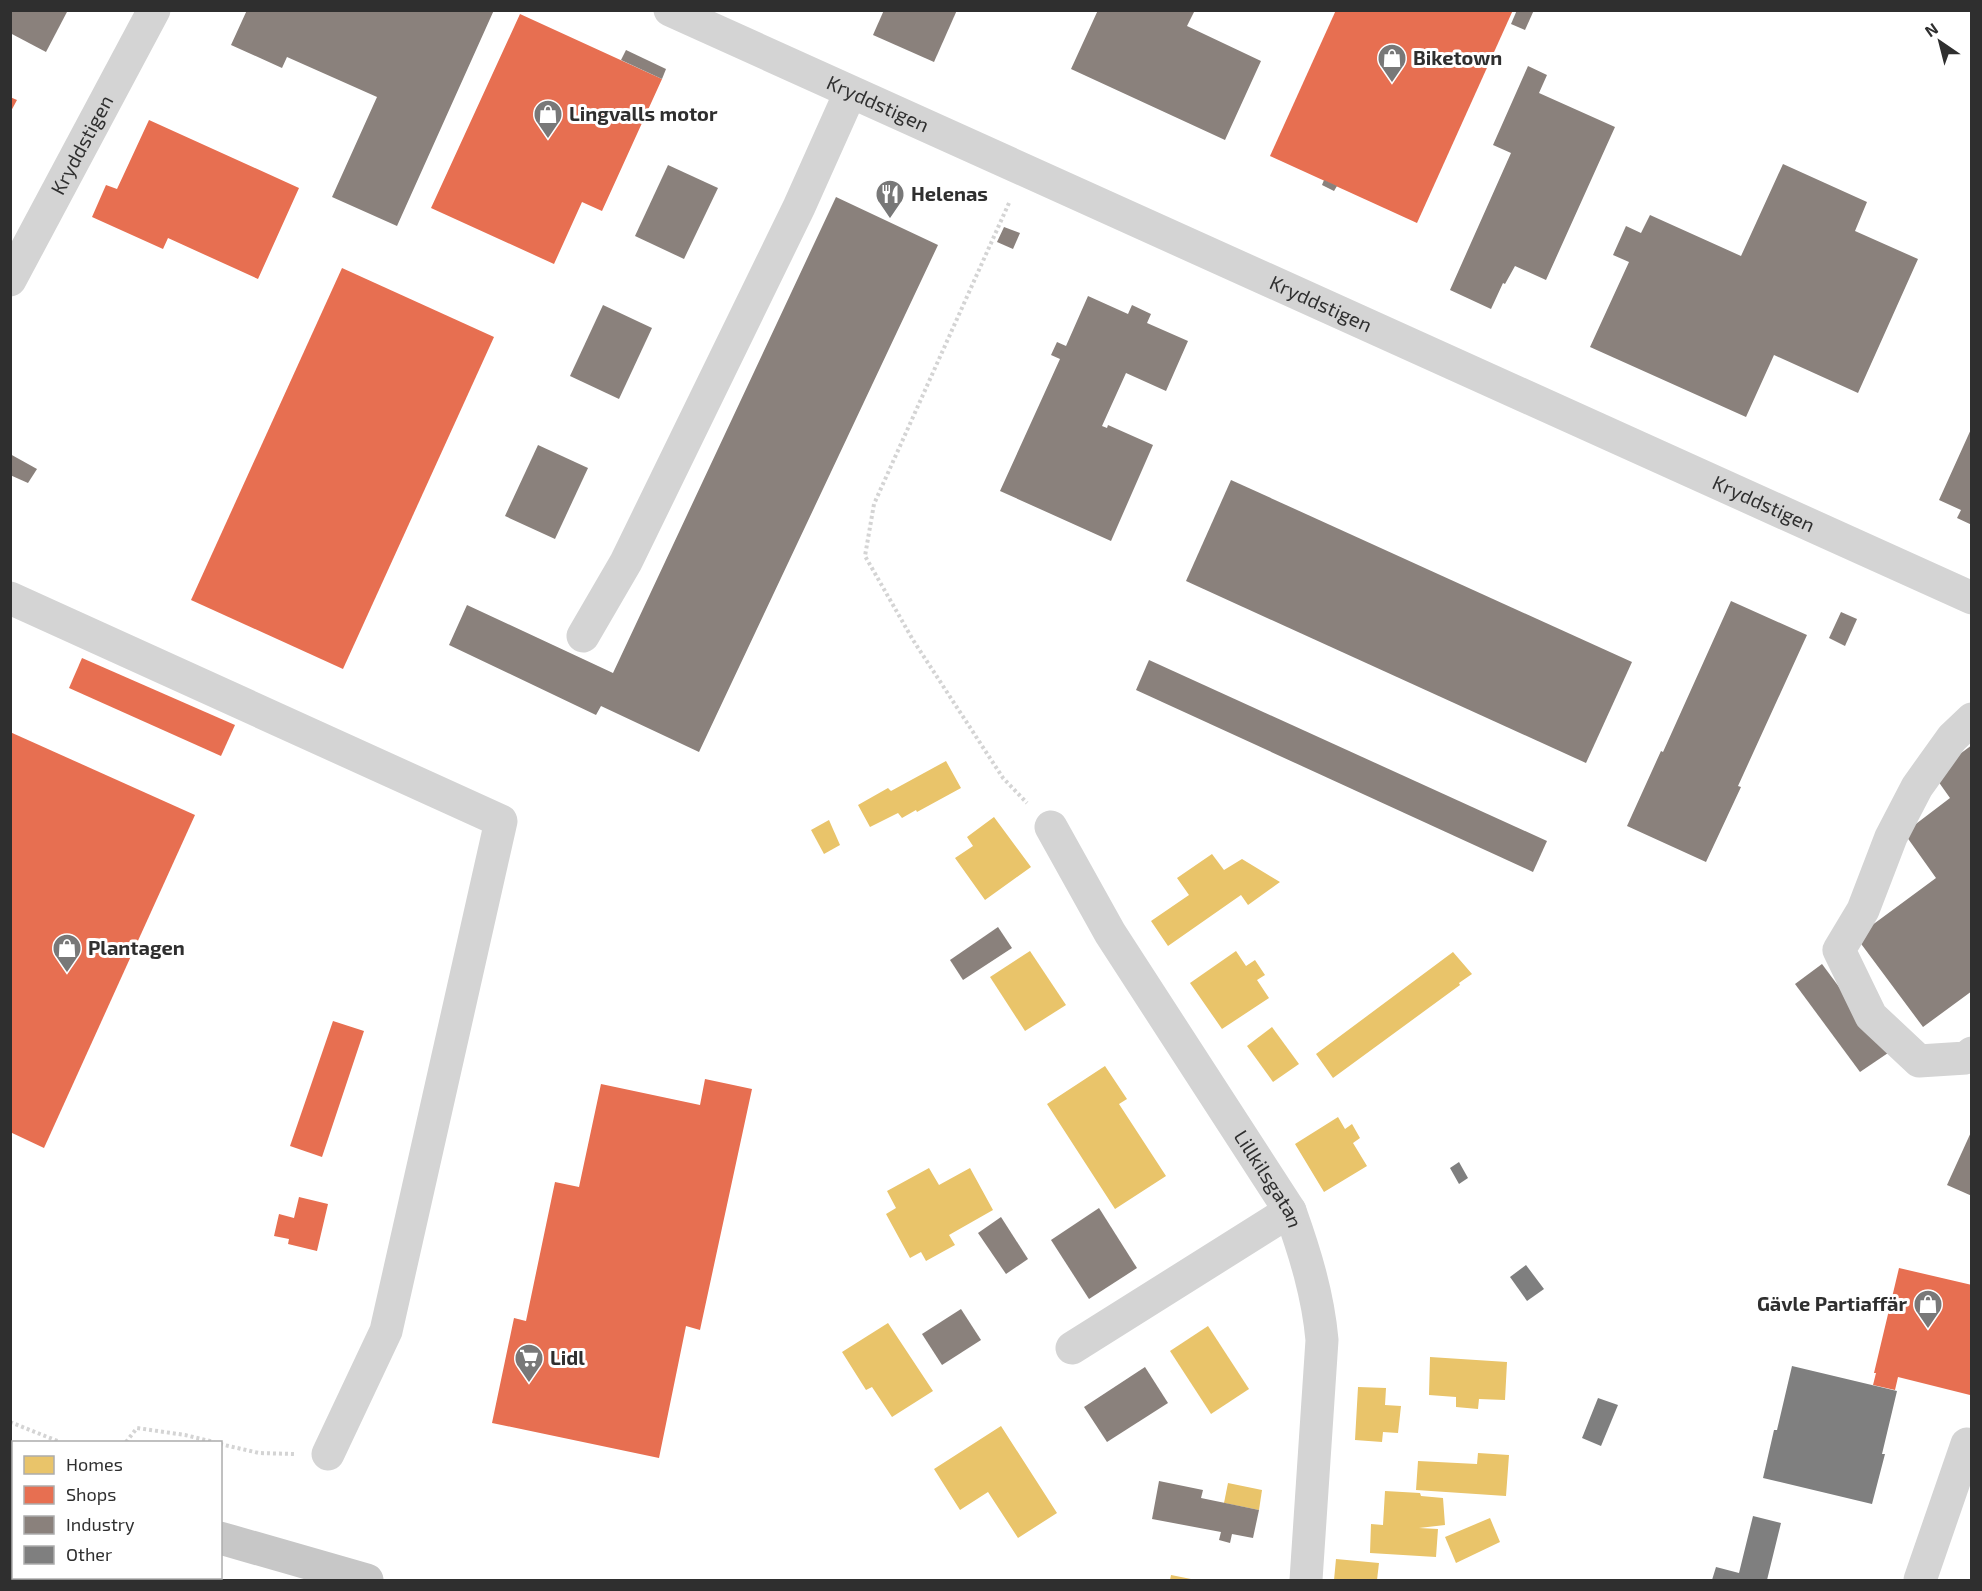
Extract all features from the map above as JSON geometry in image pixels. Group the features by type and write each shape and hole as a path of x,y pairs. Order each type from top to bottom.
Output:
{"main road":[{"path":"222,1539 367,1581"}],"street":[{"name":"Kryddstigen","path":"10,279 154,10"},
{"name":"Kryddstigen","path":"670,10 1971,598"},
{"path":"583,636 626,562 799,207 850,93"},
{"path":"10,598 501,821 386,1331 328,1454"},
{"path":"1971,719 1952,738 1917,787 1891,837 1863,910 1839,950 1870,1016 1919,1061 1966,1058 1971,1053"},
{"name":"Lillkilsgatan","path":"1051,827 1110,933 1290,1211 1307,1259 1319,1310 1322,1340 1306,1581"},
{"path":"1072,1348 1290,1211"},
{"path":"1920,1581 1967,1444"}],"path":[{"path":"1024,171 874,504 865,556 913,640 1003,778 1051,827"},
{"path":"10,1422 55,1441"},
{"path":"127,1441 137,1428 206,1441"},
{"path":"222,1444 259,1453 328,1454"}],"building: Homes":[{"path":"946,761 961,788 917,812 916,810 902,818 898,813 870,827 858,805 888,788 891,791"},
{"path":"994,817 1031,867 985,900 955,858 973,846 967,837"},
{"path":"829,820 840,845 824,854 811,830"},
{"path":"1212,854 1224,870 1242,859 1280,882 1248,905 1241,895 1168,946 1151,921 1189,895 1177,878"},
{"path":"1030,951 1066,1005 1025,1031 990,977"},
{"path":"1236,951 1246,966 1255,960 1265,975 1257,980 1269,998 1222,1029 1190,983"},
{"path":"1453,952 1472,974 1333,1078 1316,1054"},
{"path":"1272,1027 1299,1064 1273,1082 1247,1046"},
{"path":"1105,1066 1127,1099 1119,1104 1166,1176 1115,1209 1047,1104"},
{"path":"1338,1117 1345,1129 1352,1124 1360,1138 1353,1143 1367,1166 1324,1192 1295,1144"},
{"path":"929,1168 939,1185 970,1168 993,1210 949,1235 955,1245 926,1261 921,1252 910,1258 886,1214 896,1208 887,1191"},
{"path":"888,1323 933,1391 892,1417 872,1387 866,1390 842,1352"},
{"path":"1208,1326 1249,1389 1211,1414 1170,1351"},
{"path":"1430,1357 1507,1362 1505,1400 1479,1399 1478,1409 1456,1407 1456,1397 1429,1395"},
{"path":"1358,1387 1386,1388 1385,1405 1401,1406 1398,1433 1383,1432 1382,1442 1355,1440"},
{"path":"1001,1426 1057,1513 1018,1538 988,1492 960,1510 934,1469"},
{"path":"1478,1453 1509,1455 1506,1496 1416,1490 1418,1461 1477,1464"},
{"path":"1228,1483 1262,1490 1259,1510 1224,1503"},
{"path":"1385,1491 1420,1493 1421,1496 1443,1498 1445,1525 1419,1528 1438,1529 1436,1557 1370,1553 1371,1524 1383,1525"},
{"path":"1490,1518 1500,1542 1456,1563 1445,1537"},
{"path":"1336,1559 1379,1563 1377,1580 1334,1580"},
{"path":"1171,1575 1191,1579 1191,1580 1170,1580"}],"building: Shops":[{"name":"Biketown","path":"1336,10 1513,10 1417,223 1270,156"},
{"name":"Lingvalls motor","path":"520,14 662,79 602,211 582,202 554,264 431,208"},
{"path":"10,97 17,100 10,113"},
{"path":"149,120 299,188 258,279 168,238 163,249 92,217 106,185 117,189"},
{"path":"342,268 494,337 343,669 191,600"},
{"path":"82,658 235,725 221,756 69,688"},
{"name":"Plantagen","path":"10,732 195,815 44,1148 10,1132"},
{"path":"333,1021 364,1031 322,1157 290,1146"},
{"path":"705,1079 752,1089 700,1330 686,1326 659,1458 492,1423 514,1318 526,1321 555,1182 579,1187 601,1084 700,1105"},
{"path":"299,1197 328,1204 317,1251 288,1244 289,1239 274,1236 279,1214 294,1218"},
{"name":"Gävle Partiaffär","path":"1899,1268 1972,1285 1970,1395 1898,1377 1895,1390 1873,1385"}],"building: Industry":[{"path":"10,10 68,10 46,52 10,33"},
{"path":"247,10 494,10 397,226 332,197 377,97 287,57 282,68 231,45"},
{"path":"884,10 957,10 934,62 873,35"},
{"path":"1098,10 1195,10 1187,26 1261,61 1225,140 1071,69"},
{"path":"1517,10 1534,10 1525,30 1511,24"},
{"path":"626,50 666,69 662,79 621,60"},
{"path":"1528,66 1547,75 1539,93 1615,127 1546,280 1515,266 1505,284 1503,283 1491,309 1450,290 1511,153 1493,145"},
{"path":"1783,164 1867,202 1855,231 1918,259 1858,393 1774,355 1746,417 1590,347 1629,262 1613,255 1626,226 1641,233 1650,215 1741,256"},
{"path":"668,165 718,188 684,259 635,236"},
{"path":"1324,180 1337,186 1334,191 1322,185"},
{"path":"836,197 938,245 699,752 601,706 596,715 449,645 467,605 613,673"},
{"path":"1004,227 1020,233 1013,249 997,242"},
{"path":"1088,296 1128,314 1132,305 1151,314 1147,323 1188,341 1166,391 1126,373 1102,426 1107,428 1108,425 1153,445 1111,541 1000,491 1060,359 1051,355 1057,342 1066,346"},
{"path":"603,305 652,328 619,399 570,376"},
{"path":"1972,427 1972,525 1957,518 1961,510 1939,500"},
{"path":"538,445 588,468 555,539 505,516"},
{"path":"10,454 37,469 28,483 10,475"},
{"path":"1231,480 1632,662 1586,763 1186,581"},
{"path":"1731,601 1807,635 1706,862 1627,826"},
{"path":"1841,612 1857,619 1845,646 1829,638"},
{"path":"1149,660 1547,841 1533,872 1136,690"},
{"path":"1972,745 1972,991 1923,1027 1856,937 1936,878 1904,833 1950,798 1933,774"},
{"path":"998,927 1012,948 963,980 950,960"},
{"path":"1822,964 1888,1053 1860,1072 1795,984"},
{"path":"1972,1130 1972,1196 1947,1185"},
{"path":"1099,1208 1137,1268 1089,1299 1051,1240"},
{"path":"1001,1217 1028,1259 1006,1274 978,1233"},
{"path":"961,1309 981,1340 942,1365 922,1334"},
{"path":"1145,1367 1168,1403 1107,1442 1084,1407"},
{"path":"1159,1481 1203,1490 1201,1498 1259,1510 1253,1538 1232,1534 1230,1543 1219,1540 1221,1532 1152,1519"}],"building: Other":[{"path":"1459,1162 1468,1178 1459,1184 1450,1168"},
{"path":"1526,1265 1544,1289 1527,1301 1510,1277"},
{"path":"1792,1366 1897,1391 1882,1454 1885,1454 1872,1504 1763,1478"},
{"path":"1598,1398 1618,1405 1601,1446 1582,1438"},
{"path":"1753,1516 1781,1523 1767,1580 1712,1580 1716,1567 1739,1573"}],"place":[{"name":"Biketown","path":"1392,84"},
{"name":"Lingvalls motor","path":"548,140"},
{"name":"Helenas","path":"890,220"},
{"name":"Plantagen","path":"67,974"},
{"name":"Gävle Partiaffär","path":"1928,1330"},
{"name":"Lidl","path":"529,1384"}]}
